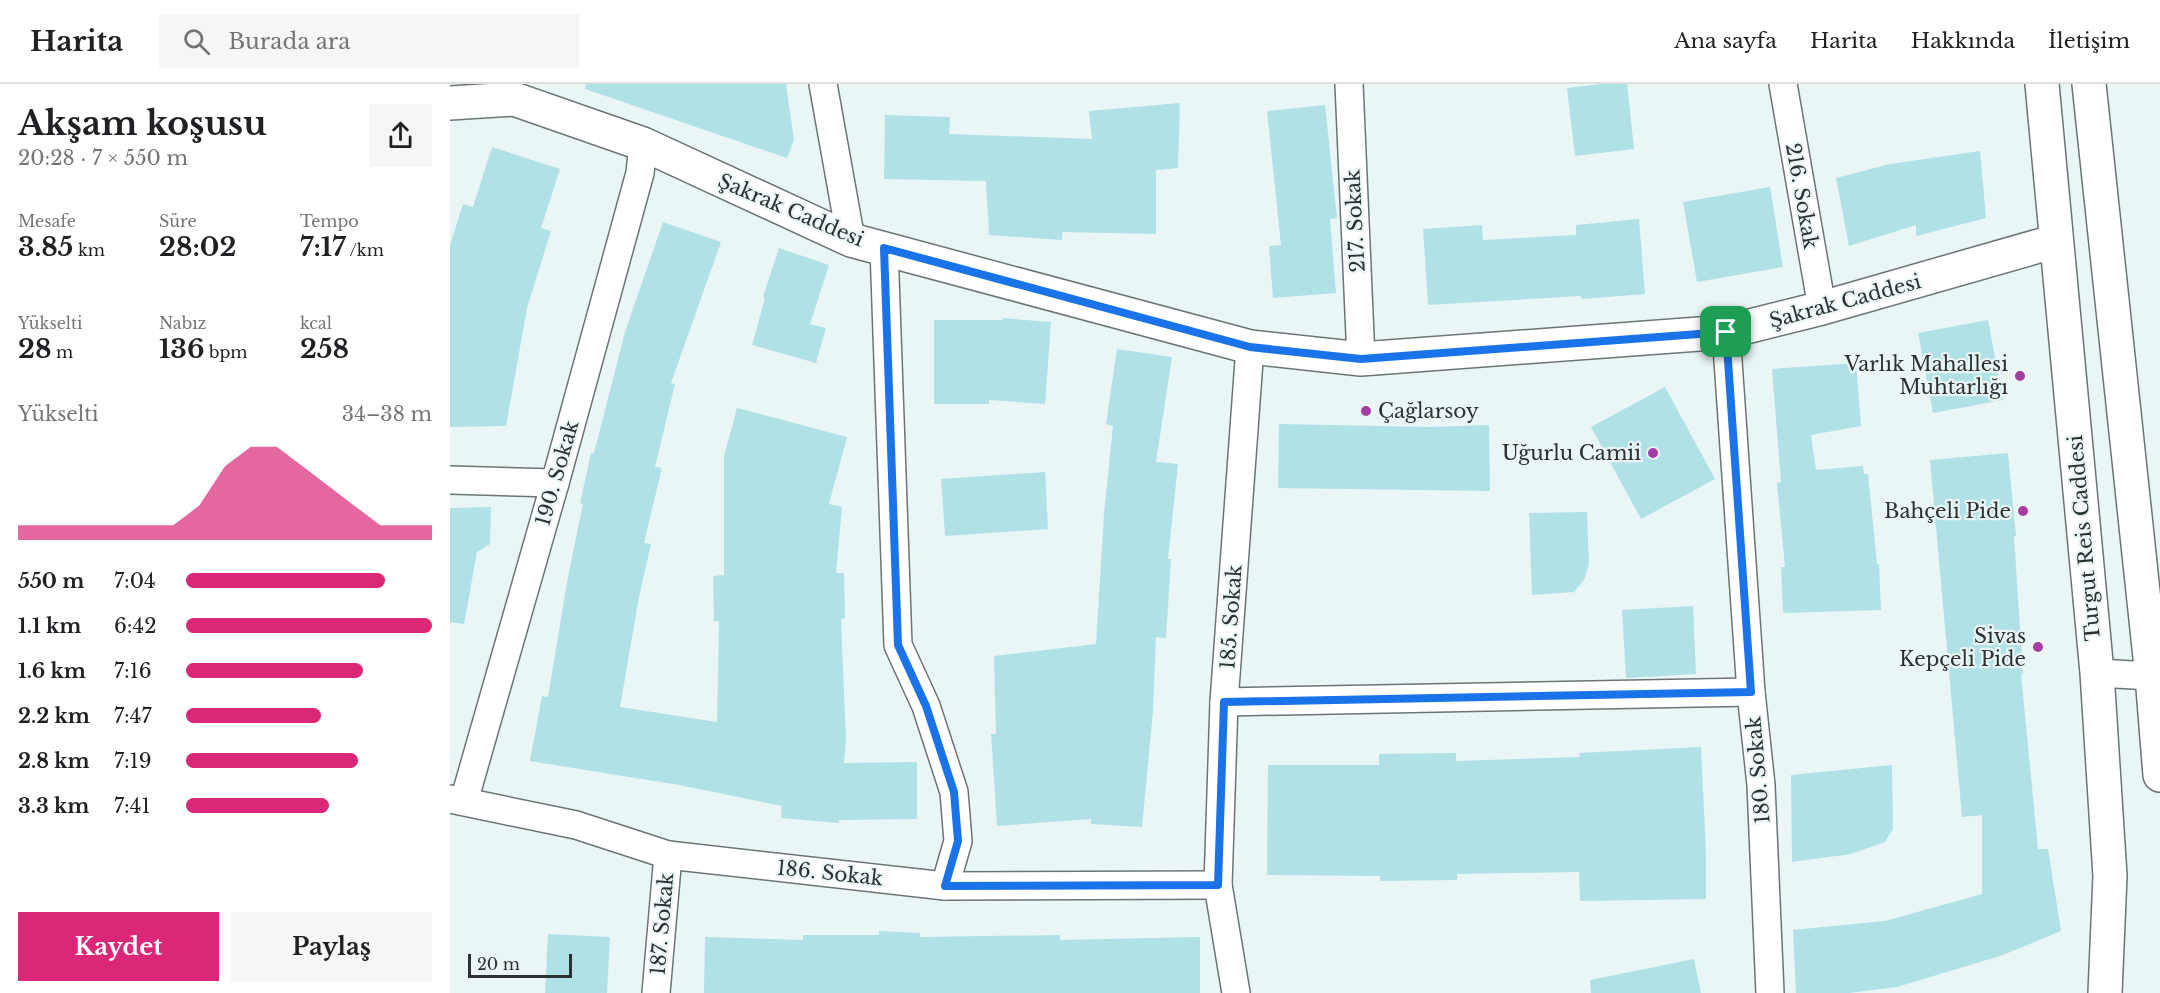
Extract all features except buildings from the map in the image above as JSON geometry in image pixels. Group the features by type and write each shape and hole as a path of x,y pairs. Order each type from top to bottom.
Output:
{"street":[{"path":"823,84 851,240"},
{"name":"217. Sokak","path":"1349,84 1361,359"},
{"name":"216. Sokak","path":"1783,84 1821,308"},
{"name":"Turgut Reis Caddesi","path":"2042,84 2097,673 2110,876 2105,993"},
{"path":"2089,84 2156,675 2160,775"},
{"name":"Şakrak Caddesi","path":"460,96 514,99 643,144 851,240 1250,347 1361,359 1726,332 1821,308 2056,241"},
{"name":"190. Sokak","path":"457,800 555,483 640,173 643,144"},
{"path":"884,248 898,645 926,706 954,792 958,841 945,886"},
{"name":"180. Sokak","path":"1726,332 1751,692 1761,785 1770,993"},
{"name":"185. Sokak","path":"1236,993 1218,885 1224,702 1250,347"},
{"path":"450,480 555,483"},
{"path":"2097,673 2156,675"},
{"path":"1224,702 1751,692"},
{"name":"186. Sokak","path":"457,800 576,825 668,855 945,886 1218,885"},
{"name":"187. Sokak","path":"656,993 668,855"}],"place":[{"name":"Varlık Mahallesi Muhtarlığı","path":"2020,376"},
{"name":"Çağlarsoy","path":"1366,411"},
{"name":"Uğurlu Camii","path":"1653,453"},
{"name":"Bahçeli Pide","path":"2023,511"},
{"name":"Sivas Kepçeli Pide","path":"2038,647"}],"route":[{"path":"884,248 1250,347 1361,359 1726,332 1751,692 1224,702 1218,885 945,886 958,841 954,792 926,706 898,645 884,248"}]}
